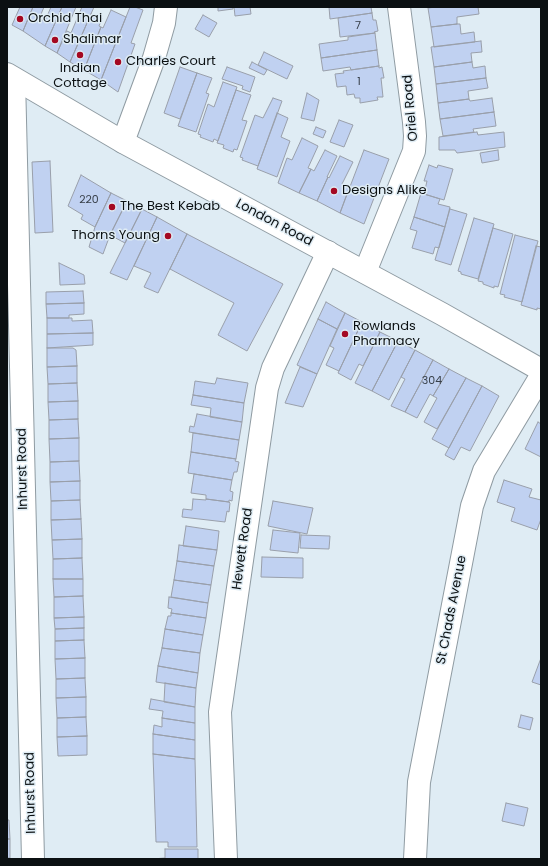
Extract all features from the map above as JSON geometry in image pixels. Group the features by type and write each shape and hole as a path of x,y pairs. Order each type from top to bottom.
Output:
{"street":[{"path":"123,142 154,58 164,23 166,7"},
{"name":"Oriel Road","path":"365,272 414,151 416,136 399,7"},
{"name":"London Road","path":"10,76 123,142 365,272 541,370"},
{"name":"Inhurst Road","path":"10,76 33,859"},
{"name":"Hewett Road","path":"226,859 220,712 267,388 273,368 328,252"},
{"name":"St Chads Avenue","path":"415,859 419,782 472,506 484,471 541,376"}],"building":[{"path":"20,7 33,7 23,31 12,25"},
{"path":"33,7 44,7 39,19 45,21 51,7 62,7 45,46 23,31"},
{"path":"62,7 76,7 57,53 45,46"},
{"path":"82,7 94,7 70,62 57,53 67,31 71,33"},
{"name":"Charles Court","path":"130,7 143,10 131,43 135,44 118,92 101,80"},
{"path":"218,7 233,7 233,9 218,11"},
{"path":"234,7 250,7 251,14 235,16"},
{"path":"329,7 371,7 372,13 330,19"},
{"path":"478,7 479,14 457,17 457,24 431,27 428,8"},
{"path":"111,10 126,17 101,80 84,70 101,27 103,28"},
{"path":"372,13 373,20 376,20 378,31 374,32 375,33 340,37 338,18"},
{"path":"91,14 102,18 99,26 101,27 84,70 70,62"},
{"path":"203,15 217,23 209,37 195,29"},
{"path":"460,24 461,34 474,32 475,42 434,47 431,27"},
{"path":"375,33 377,50 321,58 319,44 348,40 348,37"},
{"path":"481,41 482,52 471,53 472,62 434,67 431,47"},
{"path":"377,50 379,66 351,70 350,67 323,71 321,58"},
{"path":"264,52 293,66 287,79 258,65"},
{"path":"252,62 267,70 264,75 249,68"},
{"path":"472,62 473,68 485,66 486,78 436,84 434,67"},
{"path":"379,66 379,68 382,67 384,78 381,78 383,97 377,97 378,100 360,103 360,98 355,98 354,94 347,95 346,86 337,87 335,74 344,73 343,71"},
{"path":"180,67 197,73 180,119 164,113"},
{"path":"227,67 255,77 250,92 242,89 243,86 222,79"},
{"path":"197,73 212,78 206,93 209,94 196,132 178,126"},
{"path":"486,78 488,88 468,91 469,99 438,103 436,84"},
{"path":"223,82 237,87 218,141 214,139 213,142 200,137 201,135 198,134 208,104 214,107"},
{"path":"236,90 251,95 242,120 247,121 237,150 234,149 233,152 223,148 224,145 217,143"},
{"path":"307,93 319,100 314,121 301,118"},
{"path":"273,98 282,101 258,166 242,160 243,158 240,157 255,115 263,118"},
{"path":"492,98 494,112 440,119 438,103"},
{"path":"494,112 496,126 473,129 474,132 443,136 440,119"},
{"path":"277,113 288,118 281,137 290,141 277,177 257,169"},
{"path":"339,120 353,125 344,147 330,142"},
{"path":"316,127 326,131 323,138 313,134"},
{"path":"477,132 478,135 504,132 505,147 457,153 455,150 439,150 439,137"},
{"path":"302,138 318,146 308,168 311,169 299,193 278,183 287,158 292,160"},
{"path":"325,150 337,156 317,201 299,193 311,169 314,171"},
{"path":"364,150 389,159 364,224 340,213"},
{"path":"498,150 499,160 482,163 480,153"},
{"path":"340,156 353,162 342,184 349,188 340,213 317,201"},
{"path":"50,161 53,232 35,233 32,162"},
{"path":"429,165 437,168 438,165 453,169 444,200 424,194 427,181 424,181"},
{"path":"81,175 111,193 95,227 81,219 83,215 68,206"},
{"path":"111,193 127,201 110,235 103,254 89,247 95,227"},
{"path":"421,193 440,199 438,204 450,207 445,227 414,217"},
{"path":"127,201 142,209 125,243 110,235"},
{"path":"142,209 157,217 127,280 110,273"},
{"path":"450,209 467,214 451,265 435,260"},
{"path":"157,217 187,234 158,293 144,287 151,273 134,266"},
{"path":"414,217 445,227 439,248 435,247 433,254 412,248 417,231 410,229"},
{"path":"474,218 494,224 478,279 461,274 461,272 458,271"},
{"path":"493,228 513,234 498,287 494,286 494,288 478,281"},
{"path":"187,234 283,284 247,351 218,335 234,303 170,269"},
{"path":"515,235 538,241 522,302 504,297 505,295 500,294"},
{"path":"536,246 541,247 541,309 537,308 537,310 521,305"},
{"path":"59,263 84,275 85,284 60,285"},
{"path":"83,291 84,303 46,304 46,292"},
{"path":"326,302 345,313 337,329 318,319"},
{"path":"84,303 84,314 69,315 69,318 47,318 46,304"},
{"path":"345,313 362,322 339,371 326,365 334,348 330,346"},
{"path":"47,318 72,318 72,321 92,320 93,333 47,334"},
{"path":"318,319 337,329 317,374 297,365"},
{"path":"362,322 380,332 363,366 359,364 351,380 338,373"},
{"path":"380,332 398,341 372,391 355,383"},
{"path":"93,333 93,345 47,348 47,334"},
{"path":"398,341 415,350 389,400 372,391"},
{"path":"47,348 73,348 76,350 77,366 47,367"},
{"path":"415,350 433,360 405,412 391,406 405,379 401,377"},
{"path":"433,360 449,369 433,396 430,394 417,418 405,412"},
{"path":"77,366 77,383 48,384 47,367"},
{"path":"300,367 317,374 303,407 285,403"},
{"path":"449,369 466,378 437,429 424,422 437,398 433,396"},
{"path":"217,378 248,383 244,403 193,395 195,381 215,384"},
{"path":"466,378 482,386 449,448 432,439"},
{"path":"77,383 78,401 48,402 48,384"},
{"path":"482,386 499,396 470,451 461,447 454,460 445,455"},
{"path":"193,395 244,403 242,422 210,417 211,408 191,405"},
{"path":"78,401 78,419 49,420 48,402"},
{"path":"197,414 242,422 239,440 189,432 190,426 194,427"},
{"path":"78,419 79,438 49,439 49,420"},
{"path":"538,422 541,424 541,457 525,449"},
{"path":"193,433 239,440 236,459 191,452"},
{"path":"79,438 79,461 50,462 49,439"},
{"path":"191,452 236,459 235,461 239,462 237,472 234,472 232,480 188,473"},
{"path":"79,461 80,481 50,482 50,462"},
{"path":"194,474 232,480 230,491 233,492 232,501 229,500 229,502 206,499 206,495 191,493"},
{"path":"504,480 532,489 529,497 541,500 541,519 537,530 511,521 515,508 497,502"},
{"path":"80,481 80,500 51,501 50,482"},
{"path":"193,499 229,502 229,512 227,511 225,522 182,517 183,509 192,510"},
{"path":"80,500 81,519 51,520 51,501"},
{"path":"273,501 313,508 307,534 268,526"},
{"path":"81,519 82,539 52,540 51,520"},
{"path":"186,526 219,531 217,550 183,546"},
{"path":"273,530 300,533 298,553 270,550"},
{"path":"301,535 330,536 329,549 300,548"},
{"path":"82,539 82,558 53,559 52,540"},
{"path":"179,545 217,550 214,566 177,561"},
{"path":"262,557 303,558 303,578 261,577"},
{"path":"82,558 83,579 53,579 53,559"},
{"path":"177,561 214,566 211,585 174,580"},
{"path":"53,579 83,579 83,596 54,597"},
{"path":"174,580 211,585 208,603 171,597"},
{"path":"83,596 84,617 54,618 54,597"},
{"path":"169,597 208,603 206,618 171,613 172,609 168,608"},
{"path":"171,613 206,618 203,635 165,629 168,616 171,616"},
{"path":"84,617 84,628 55,629 54,618"},
{"path":"84,628 84,640 55,641 55,629"},
{"path":"165,629 203,635 200,653 162,648"},
{"path":"84,640 85,658 55,659 55,641"},
{"path":"162,648 200,653 198,673 158,666"},
{"path":"85,658 85,678 56,679 55,659"},
{"path":"541,658 541,685 532,682"},
{"path":"158,666 198,673 196,688 156,682"},
{"path":"85,678 86,697 56,698 56,679"},
{"path":"165,683 196,688 195,707 164,702"},
{"path":"86,697 86,717 57,718 56,698"},
{"path":"151,699 195,707 195,723 162,718 163,711 149,709"},
{"path":"521,715 533,718 530,730 518,727"},
{"path":"86,717 87,736 57,737 57,718"},
{"path":"162,718 195,723 195,740 153,734 154,725 162,727"},
{"path":"153,734 195,740 195,759 153,754"},
{"path":"87,736 87,755 58,756 57,737"},
{"path":"153,754 195,759 197,847 168,847 168,842 156,842"},
{"path":"506,803 528,808 524,826 502,821"},
{"path":"7,820 9,820 10,839 7,839"},
{"path":"7,839 10,839 10,858 7,858"},
{"path":"165,849 198,849 198,859 152,859 165,858"}],"place":[{"name":"Orchid Thai","path":"20,19"},
{"name":"Shalimar","path":"55,40"},
{"name":"Indian Cottage","path":"80,55"},
{"name":"Charles Court","path":"118,62"},
{"name":"Designs Alike","path":"334,191"},
{"name":"The Best Kebab","path":"112,207"},
{"name":"Thorns Young","path":"168,236"},
{"name":"Rowlands Pharmacy","path":"345,334"}]}
